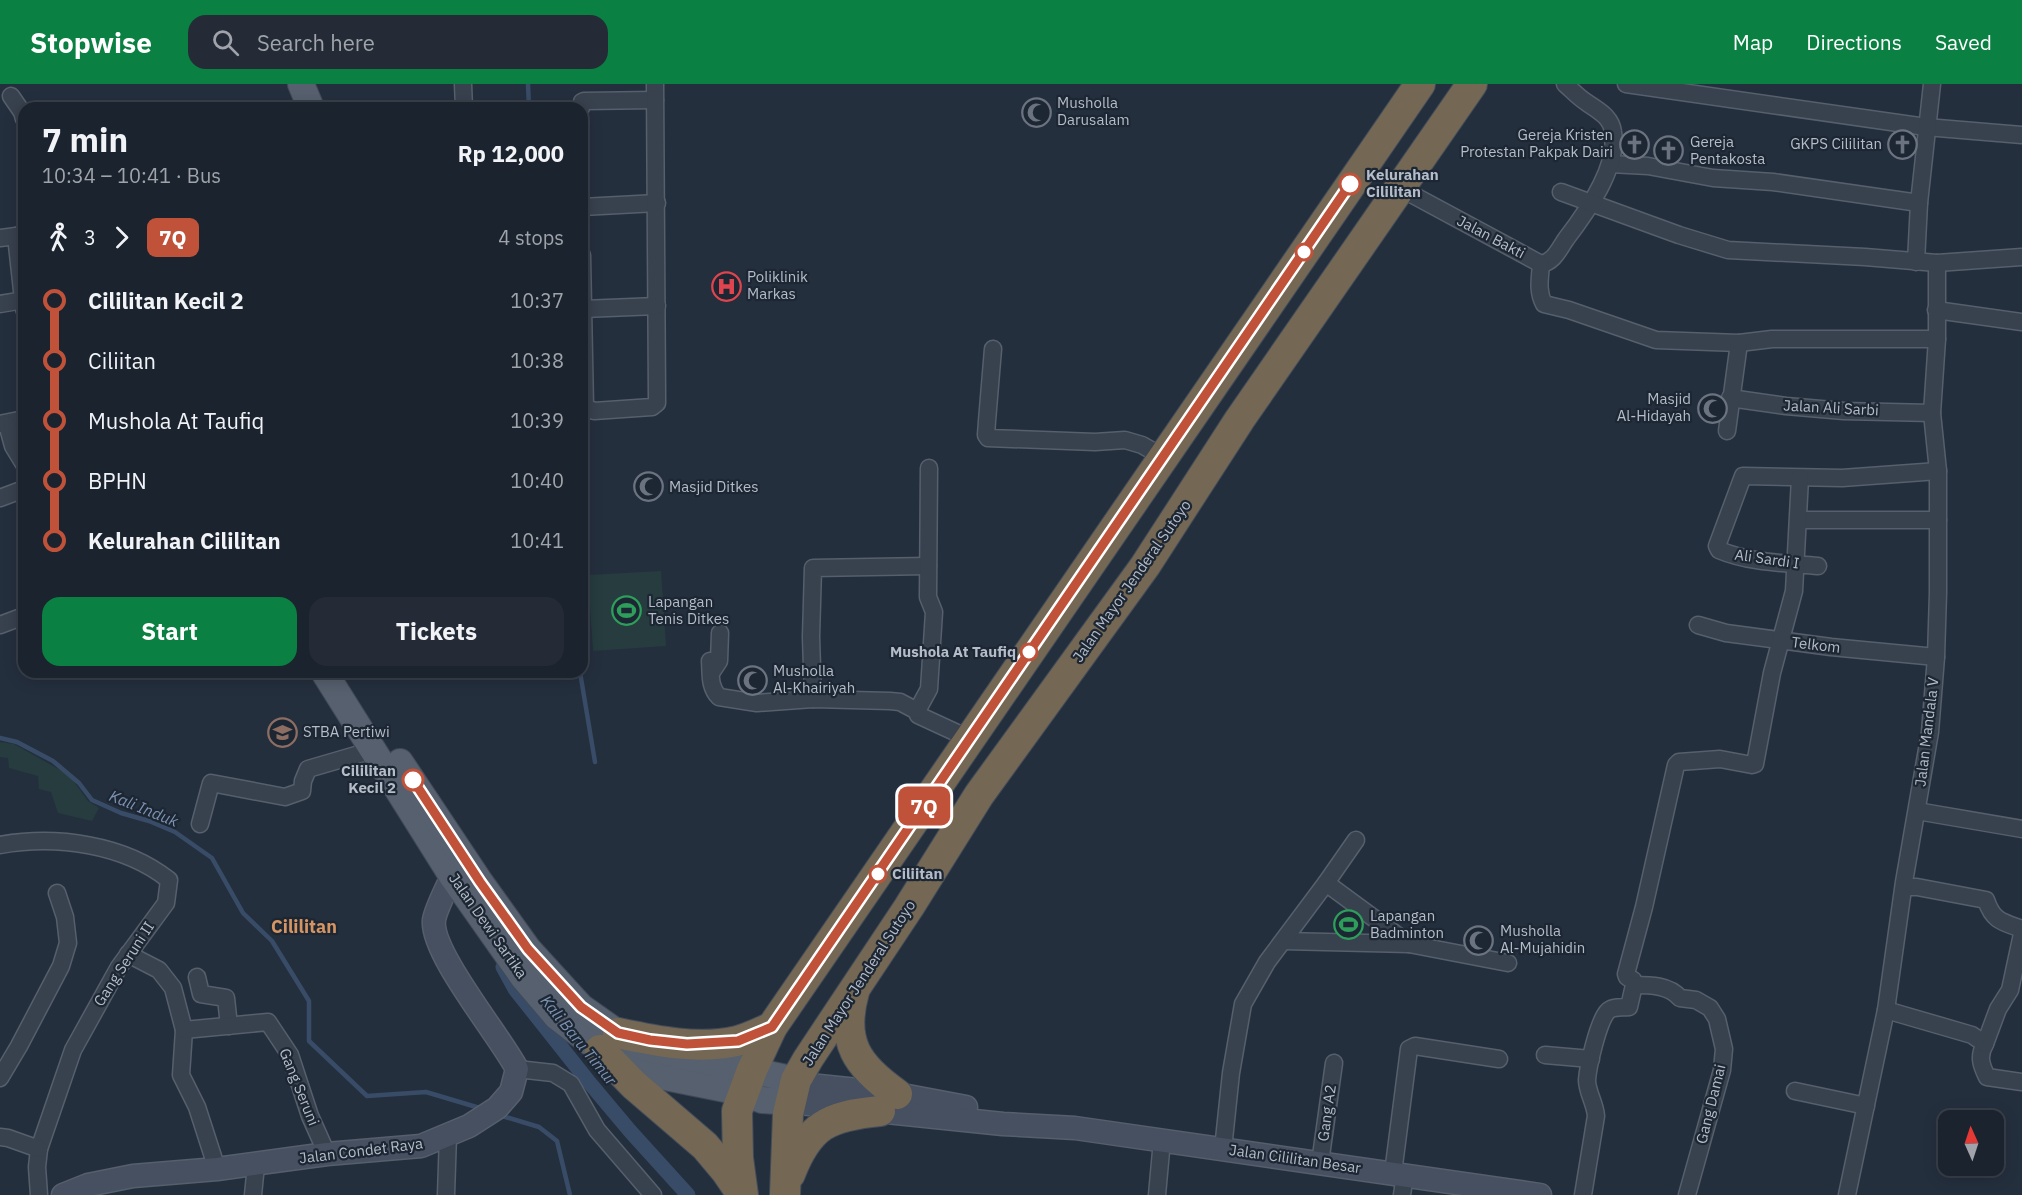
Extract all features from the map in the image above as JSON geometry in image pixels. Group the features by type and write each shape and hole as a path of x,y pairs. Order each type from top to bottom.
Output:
{"highway":[{"path":"785,1191 788,1114 769,1087 772,1027 1420,84"},
{"name":"Jalan Mayor Jenderal Sutoyo","path":"769,1087 808,1059 856,983 909,907 979,795 1145,566 1240,419 1472,84"},
{"path":"1364,165 1400,188"},
{"path":"785,1191 804,1144 815,1131 831,1121 888,1103 856,1054 849,1020 856,983"},
{"path":"743,1195 705,1146 634,1085 609,1041 650,1040 696,1044 738,1041 772,1027"},
{"path":"743,1195 738,1158 737,1111 769,1087"}],"main road":[{"path":"301,84 308,102"},
{"path":"320,84 328,102"},
{"name":"Jalan Dewi Sartika","path":"328,678 452,876 523,977 557,1017 609,1041 665,1077 769,1087"},
{"name":"Jalan Dewi Sartika","path":"348,678 452,839 528,949 609,1041"}],"street":[{"path":"463,84 464,102"},
{"name":"Jalan Bakti","path":"1400,188 1540,264 1546,263 1579,224 1592,203 1610,164 1612,128 1604,114 1565,84"},
{"path":"1626,84 1726,91 1926,127 2022,135"},
{"path":"1916,262 1919,203 1932,84"},
{"path":"582,102 655,92 657,403 648,408 594,411 588,409"},
{"path":"8,93 18,107"},
{"path":"1610,164 1648,166 1713,178 1773,182 1919,203"},
{"path":"1561,192 1679,235 1728,250 1865,256 1937,263 2022,257"},
{"path":"588,207 657,203"},
{"path":"13,236 18,266"},
{"name":"Jalan Mandala V","path":"1847,1195 1886,1010 1930,732 1936,657 1938,471 1932,413 1937,339 1937,263"},
{"path":"1540,264 1539,287 1540,297 1544,304 1656,339 1739,343 1772,339 1937,339"},
{"path":"0,304 18,303"},
{"path":"588,309 657,306"},
{"path":"1936,309 1960,315 2022,322"},
{"path":"1727,431 1739,343"},
{"path":"993,349 986,435 988,438 1095,442 1125,440 1142,445 1163,457"},
{"name":"Jalan Ali Sarbi","path":"1730,398 1844,411 1932,413"},
{"path":"4,424 7,449"},
{"path":"917,711 929,689 934,612 928,597 929,468"},
{"path":"1583,1195 1596,1116 1596,1106 1587,1079 1591,1059 1600,1026 1607,1012 1614,1008 1629,1007 1634,985 1633,980 1626,974 1644,907 1676,765 1679,762 1720,759 1755,764 1772,674 1791,604 1797,564 1800,478 1842,478 1938,471"},
{"name":"Ali Sardi I","path":"1800,478 1743,476 1717,548 1732,556 1768,562 1818,566"},
{"path":"0,498 18,491"},
{"path":"1799,520 1938,520"},
{"path":"813,699 811,637 813,568 928,566"},
{"path":"0,625 18,618"},
{"name":"Telkom","path":"1698,625 1726,633 1936,657"},
{"path":"720,633 719,661 710,667 712,688 719,697 757,703 813,699 900,702 917,711 918,715 970,739"},
{"path":"200,824 211,783 285,797 302,791 308,769 373,750"},
{"path":"1917,811 2022,830"},
{"path":"1223,1149 1231,1073 1243,1004 1255,980 1356,840"},
{"name":"Gang Seruni II","path":"0,845 35,841 71,842 133,857 169,880 166,903 113,976 73,1050 39,1149 37,1167 39,1195"},
{"path":"452,876 434,920 438,939 449,966 508,1051 517,1070 554,1073 571,1084 597,1130 652,1195"},
{"path":"1326,883 1409,944"},
{"path":"1904,887 1917,887 1986,900 1990,911 1996,918 2022,929"},
{"path":"0,1078 61,966 68,943 65,917 57,892"},
{"path":"2022,934 2020,956 2010,990 1998,1009 1980,1055 1987,1077 2022,1082"},
{"path":"1284,941 1409,944 1508,963"},
{"path":"128,954 159,970 173,988 184,1030 181,1075 197,1107 217,1169"},
{"path":"184,1030 229,1026 226,998 201,994 197,977"},
{"name":"Gang Damai","path":"1634,985 1665,988 1680,998 1705,1004 1717,1019 1723,1040 1722,1070 1687,1195"},
{"path":"1886,1010 1972,1035 1985,1044"},
{"name":"Gang Seruni","path":"229,1026 268,1022 290,1055 310,1116 327,1154"},
{"path":"1409,1183 1409,1049 1415,1046 1499,1059"},
{"path":"1545,1055 1591,1059"},
{"name":"Gang A2","path":"1320,1163 1334,1064"},
{"name":"Jalan Condet Raya","path":"63,1195 88,1185 134,1176 256,1165 327,1154 421,1146 459,1130 497,1107 511,1092 517,1070"},
{"name":"Jalan Cililitan Besar","path":"769,1087 809,1084 888,1103 1014,1116 1049,1125 1320,1163 1409,1183 1540,1195"},
{"path":"1795,1091 1866,1106"},
{"path":"446,1195 459,1130"},
{"path":"0,1137 8,1137 39,1149"},
{"path":"1157,1195 1162,1140"},
{"path":"253,1195 256,1165"}],"green space":[{"name":"Lapangan Tenis Ditkes","path":"661,571 666,646 593,651 588,575"},
{"path":"0,742 14,744 69,775 88,801 99,808 92,821 58,813 51,792 39,789 38,776 9,768 8,758 0,757"},
{"name":"Lapangan Badminton","path":"1351,912 1360,918 1347,939 1338,933"}],"waterway":[{"path":"528,84 529,102"},
{"path":"581,678 595,762"},
{"name":"Kali Induk","path":"0,738 17,742 53,761 79,783 92,800 175,832 212,858 243,913 272,941 309,1001 309,1041 367,1096 426,1092 483,1109"},
{"name":"Kali Baru Timur","path":"503,967 515,989 588,1081 688,1195"},
{"name":"Kali Induk","path":"499,1115 539,1127 557,1141 570,1195"}],"bus line":[{"name":"7Q","path":"413,780 480,882 528,949 581,1007 618,1033 650,1040 687,1044 715,1043 738,1041 772,1027 1350,184"}],"place":[{"name":"Musholla Darusalam","path":"1036,112"},
{"name":"Gereja Kristen Protestan Pakpak Dairi","path":"1634,144"},
{"name":"GKPS Cililitan","path":"1903,144"},
{"name":"Gereja Pentakosta","path":"1669,151"},
{"name":"Kelurahan Cililitan","path":"1350,184"},
{"name":"Poliklinik Markas","path":"726,286"},
{"name":"Masjid Al-Hidayah","path":"1712,408"},
{"name":"Masjid Ditkes","path":"648,487"},
{"name":"Lapangan Tenis Ditkes","path":"627,611"},
{"name":"Mushola At Taufiq","path":"1029,652"},
{"name":"Musholla Al-Khairiyah","path":"752,680"},
{"name":"STBA Pertiwi","path":"282,732"},
{"name":"Cililitan Kecil 2","path":"413,780"},
{"name":"Ciliitan","path":"878,874"},
{"name":"Lapangan Badminton","path":"1349,925"},
{"name":"Musholla Al-Mujahidin","path":"1479,940"}],"district":[{"name":"Cililitan","path":"304,927"}]}
